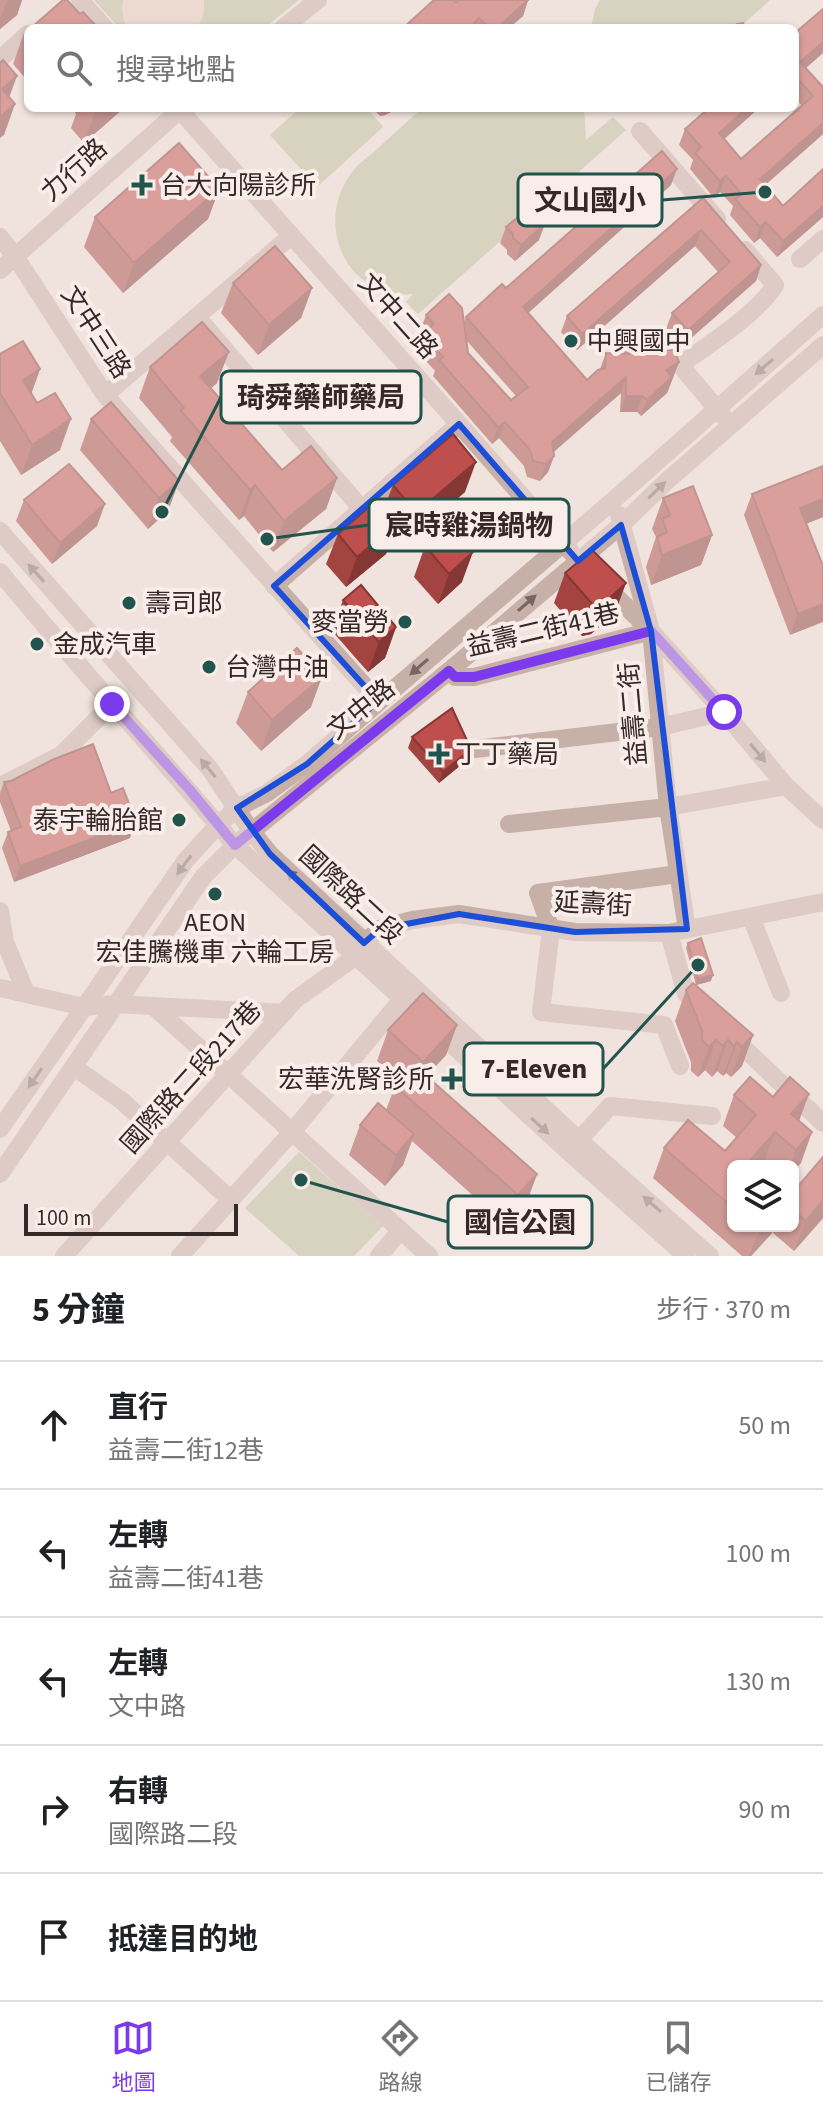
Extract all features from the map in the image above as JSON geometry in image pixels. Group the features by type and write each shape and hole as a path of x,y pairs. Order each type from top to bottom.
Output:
{"street":[{"path":"80,0 101,24"},
{"path":"288,24 318,0"},
{"path":"0,59 24,38"},
{"name":"力行路","path":"0,270 177,112"},
{"name":"文中二路","path":"183,112 578,561 651,631 786,786 823,820"},
{"path":"640,131 775,285 768,297 680,365 731,426"},
{"path":"105,395 291,236"},
{"name":"文中三路","path":"0,237 105,395 378,701"},
{"path":"800,259 823,239"},
{"name":"文中路","path":"0,1129 186,860 218,825 237,808 267,793 307,764 823,315"},
{"path":"197,317 361,508"},
{"name":"文中路","path":"0,1174 203,877 235,845 449,671 621,525 823,345"},
{"path":"274,586 459,424"},
{"name":"益壽二街","path":"616,498 651,631 668,807 678,874 678,931 686,994 823,1123"},
{"name":"國際路二段","path":"0,531 210,769 252,832 360,950"},
{"name":"國際路二段","path":"0,572 235,845 710,1256"},
{"name":"益壽二街41巷","path":"449,671 455,677 474,677 651,631"},
{"path":"0,786 61,755 112,704"},
{"path":"475,749 660,727 724,712"},
{"path":"509,824 668,807 786,786"},
{"path":"678,874 538,893 551,929 541,1012 664,1025 680,1066"},
{"name":"延壽街","path":"360,950 380,929 412,920 459,914 551,929 617,933 678,931 823,902"},
{"path":"0,911 5,942 26,993"},
{"path":"751,917 781,993"},
{"name":"國際路二段217巷","path":"64,1256 295,1000 360,950"},
{"path":"0,988 84,1007 117,1004 284,1013"},
{"path":"180,1256 292,1132 407,993"},
{"name":"國際路二段","path":"407,993 569,1152 686,1256"},
{"path":"153,1006 429,1256"},
{"path":"74,1067 122,1101 230,1199"},
{"path":"579,1140 610,1106 712,1116"},
{"path":"379,1256 400,1231"}],"highlighted area":[{"path":"459,424 578,561 621,525 651,631 687,929 575,932 459,914 380,929 364,943 270,854 237,808 307,764 378,701 274,586"}],"green space":[{"path":"94,0 299,0 269,24 115,24"},
{"path":"600,0 770,0 743,24 592,24"},
{"path":"296,112 370,112 383,127 317,187 270,135"},
{"path":"418,112 584,112 586,140 613,117 626,130 418,314 406,302 413,294 396,294 364,280 352,269 339,246 335,220 340,194 353,171"},
{"path":"299,1152 383,1226 354,1256 299,1256 245,1208"}],"shaded area":[{"path":"123,0 204,0 200,24 125,24"}],"building":[{"path":"63,0 67,0 94,24 36,24"},
{"path":"434,0 528,0 501,24 485,24 479,18 474,24 407,24"},
{"path":"823,9 823,42 800,62 823,87 823,123 760,179 783,206 823,169 823,206 783,241 766,222 760,227 735,199 742,194 726,176 720,181 695,153 701,147 685,129 704,112 743,112 719,133 741,159 795,112 799,112 799,108 813,96 799,80 799,30"},
{"path":"3,60 17,76 2,89 15,104 0,117 0,63"},
{"path":"179,143 219,189 134,263 95,217"},
{"path":"662,151 677,169 523,307 587,380 605,368 606,353 630,354 629,331 647,332 662,350 674,350 679,362 666,370 672,377 647,400 642,396 626,396 626,377 552,442 554,456 546,464 533,461 530,450 505,422 498,427 439,360 443,357 422,335 434,324 426,315 449,294 462,308 468,353 511,400 528,387 466,317 502,284 506,288"},
{"path":"703,198 761,265 688,330 672,313 730,262 701,230 582,334 567,316"},
{"path":"527,210 545,224 521,245 506,227"},
{"path":"275,246 312,288 269,325 233,283"},
{"path":"202,322 229,352 200,376 282,470 311,446 337,478 284,521 255,485 250,490 181,411 184,408 150,367"},
{"path":"23,341 40,369 23,380 37,403 55,393 71,419 32,445 0,393 0,354"},
{"path":"111,402 179,481 159,498 91,419"},
{"path":"453,434 476,462 416,513 393,485"},
{"path":"69,464 105,504 60,543 24,500"},
{"path":"823,466 823,499 800,508 823,566 823,604 798,614 752,494"},
{"path":"693,486 712,535 662,555 657,537 667,532 662,519 670,515 663,498"},
{"path":"377,500 397,523 357,557 338,534"},
{"path":"450,524 473,552 449,574 425,546"},
{"path":"592,550 626,583 603,604 594,606 565,573"},
{"path":"361,585 396,627 379,642 343,600"},
{"path":"297,648 322,677 272,720 248,692"},
{"name":"丁丁藥局","path":"452,708 471,749 443,772 412,737"},
{"path":"93,744 111,793 123,788 136,822 20,866 8,832 21,827 4,782"},
{"path":"701,938 713,975 698,979 688,943"},
{"path":"693,983 753,1035 742,1047 737,1042 734,1046 728,1040 723,1046 716,1040 709,1047 702,1040 702,1031 686,990"},
{"path":"423,993 457,1025 423,1062 388,1030"},
{"path":"414,1065 537,1174 518,1195 395,1086"},
{"path":"750,1077 773,1097 790,1077 809,1094 791,1114 812,1132 796,1150 775,1132 750,1160 727,1160 727,1203 664,1148 688,1120 725,1151 756,1115 734,1095"},
{"path":"378,1103 414,1134 396,1155 360,1125"},
{"path":"823,1157 823,1200 806,1221 799,1215 799,1185"}],"place":[{"name":"台大向陽診所","path":"142,185"},
{"name":"文山國小","path":"765,192"},
{"name":"中興國中","path":"571,341"},
{"name":"琦舜藥師藥局","path":"162,512"},
{"name":"宸時雞湯鍋物","path":"267,539"},
{"name":"壽司郎","path":"129,603"},
{"name":"麥當勞","path":"405,622"},
{"name":"金成汽車","path":"37,644"},
{"name":"台灣中油","path":"209,667"},
{"name":"丁丁藥局","path":"439,754"},
{"name":"泰宇輪胎館","path":"179,820"},
{"name":"AEON 宏佳騰機車 六輪工房","path":"215,894"},
{"name":"7-Eleven","path":"698,965"},
{"name":"宏華洗腎診所","path":"452,1079"},
{"name":"國信公園","path":"301,1180"}],"route":[{"path":"112,704 235,845 449,671 455,677 474,677 651,631 724,712"}]}
